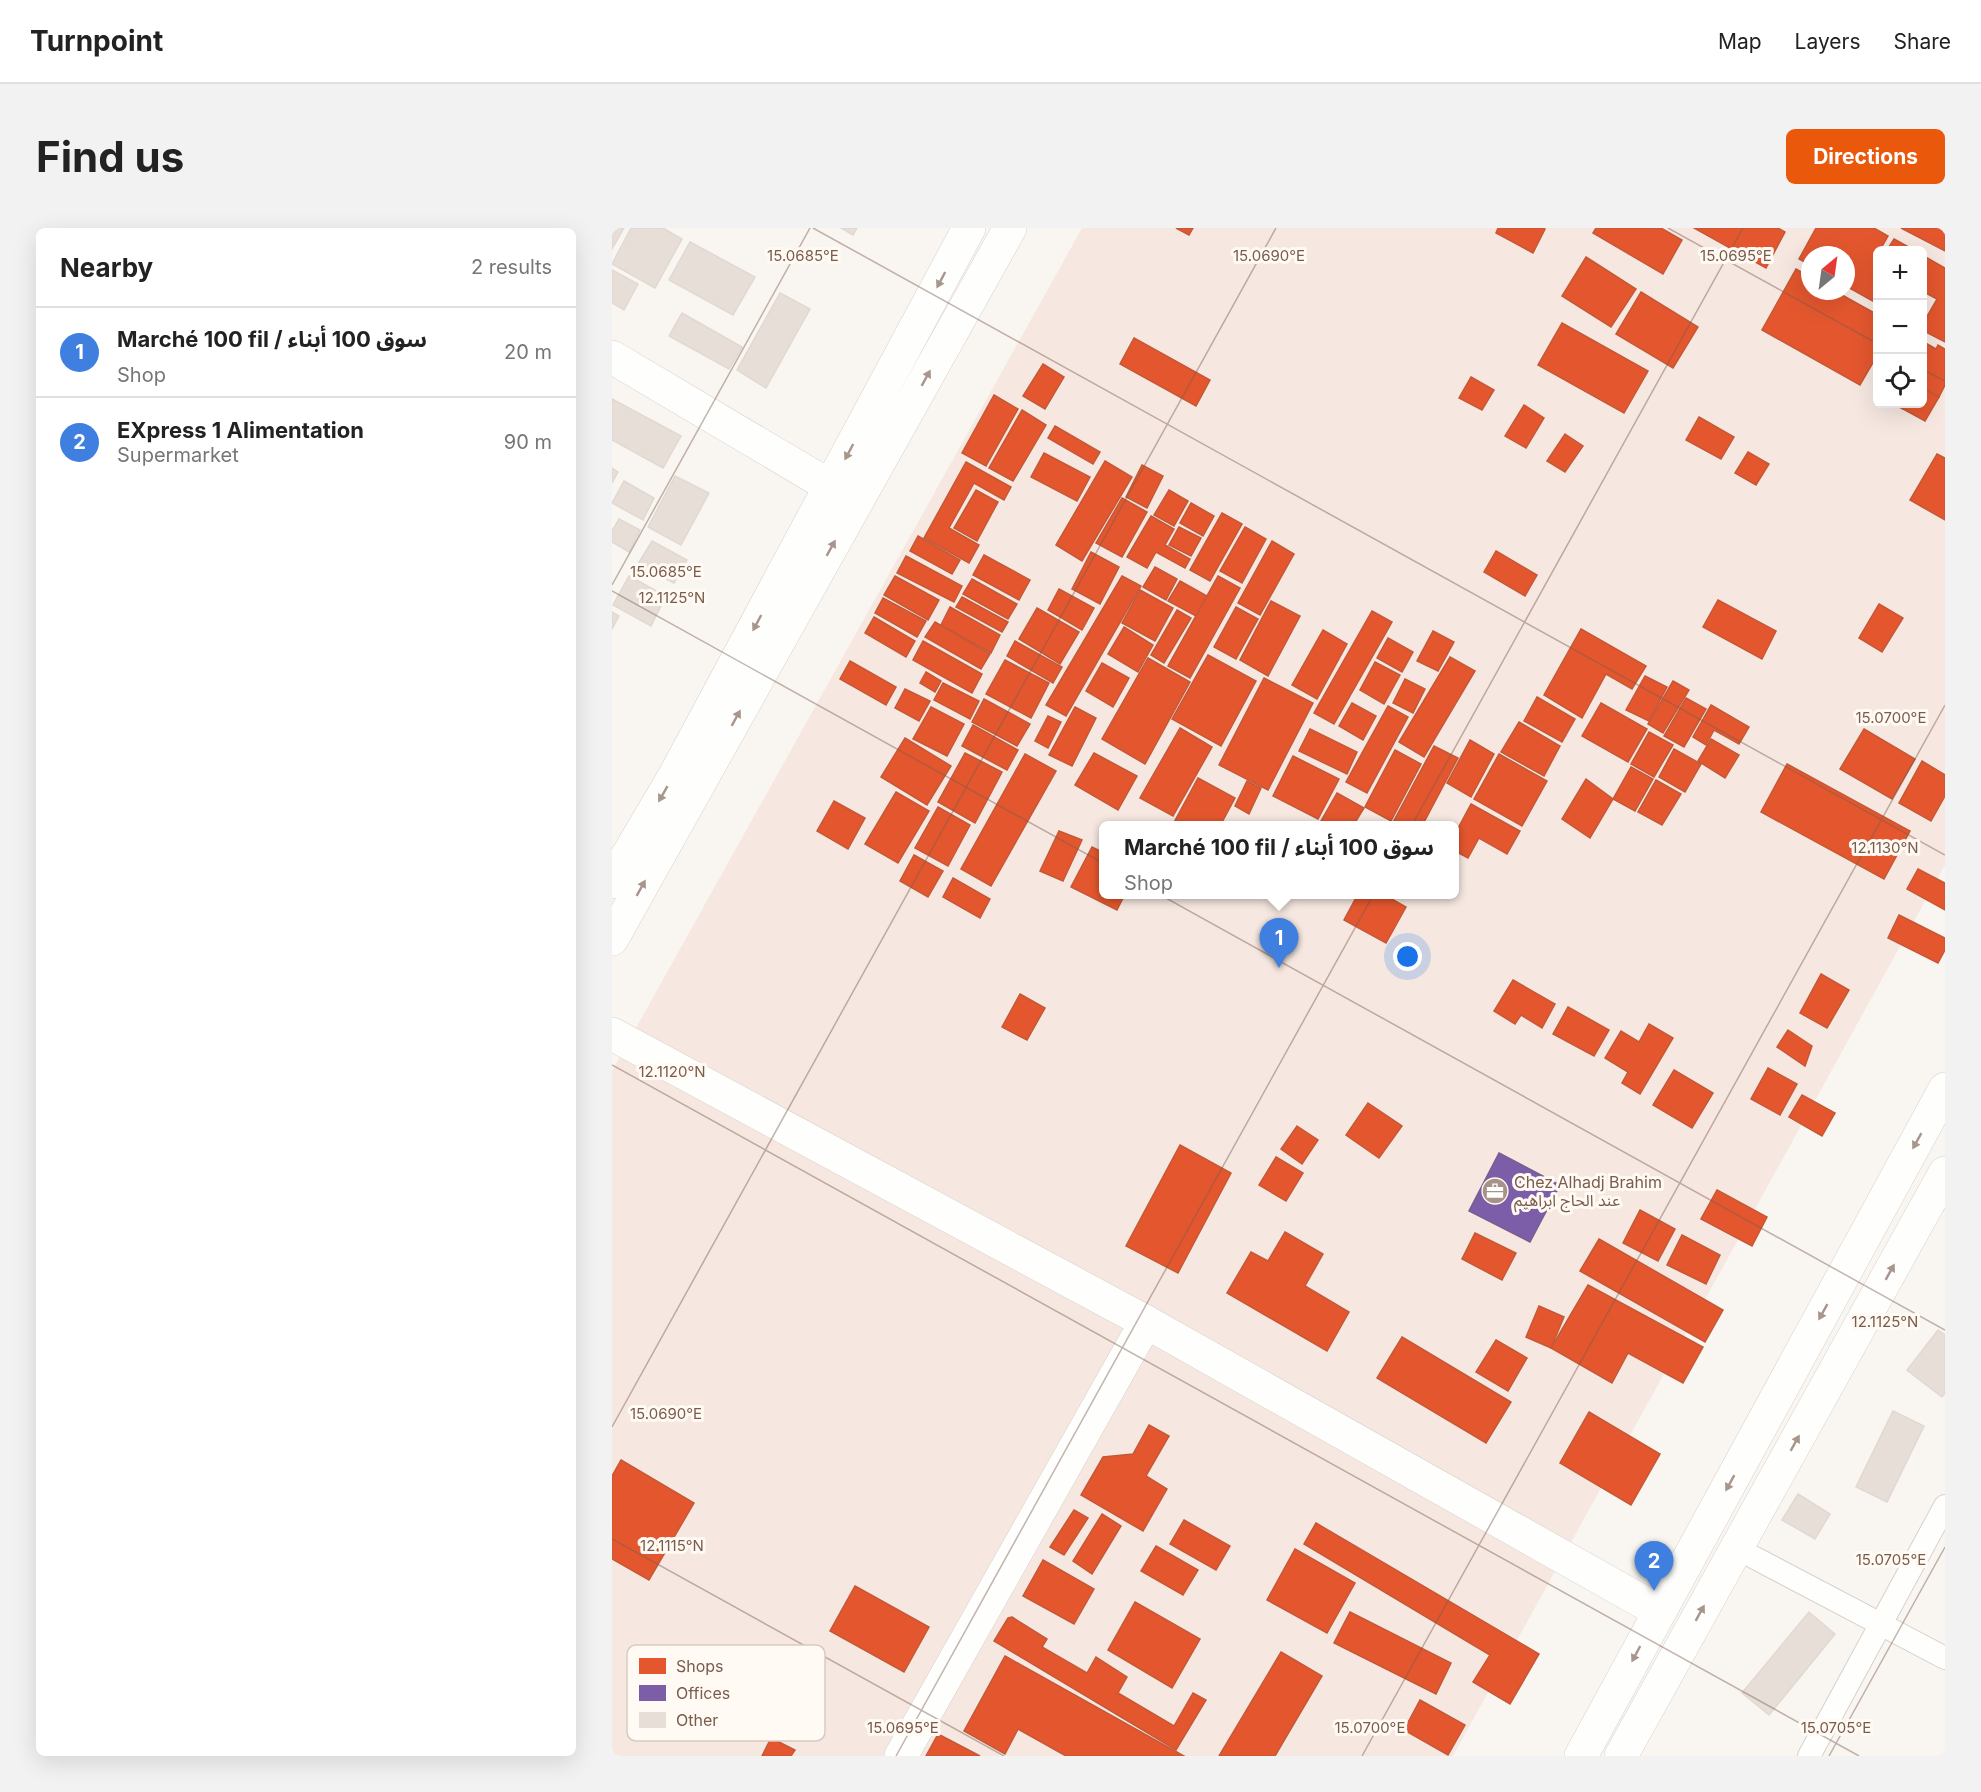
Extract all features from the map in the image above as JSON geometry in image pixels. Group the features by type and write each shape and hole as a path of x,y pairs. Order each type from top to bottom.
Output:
{"street":[{"path":"612,939 844,494 969,228"},
{"path":"612,882 844,494 1010,228"},
{"path":"612,357 844,494"},
{"path":"612,1034 1146,1322 1659,1611"},
{"path":"1581,1756 1945,1089"},
{"path":"1621,1756 1945,1173"},
{"path":"902,1756 1146,1322"}],"lane":[{"path":"1809,1756 1945,1506"},
{"path":"1736,1548 1945,1658"}],"shaded area":[{"path":"1082,228 1941,228 1945,230 1945,865 1453,1756 612,1756 612,1071"}],"building: Shops":[{"path":"1176,228 1193,228 1189,235"},
{"path":"1498,228 1545,229 1533,253 1496,233"},
{"path":"1596,228 1661,228 1682,240 1663,274 1593,233"},
{"path":"1694,228 1778,228 1785,232 1766,268"},
{"path":"1816,228 1874,228 1888,236 1882,246 1873,246 1873,301 1855,291 1855,246 1806,246"},
{"path":"1901,228 1945,228 1945,251"},
{"path":"1894,239 1907,246 1890,246"},
{"path":"1586,257 1636,289 1611,327 1562,296"},
{"path":"1927,258 1945,268 1945,342 1927,333 1927,316 1937,299 1927,294"},
{"path":"1796,269 1801,272 1801,300 1851,300 1873,312 1873,363 1860,385 1762,330"},
{"path":"1641,292 1698,327 1673,368 1616,334"},
{"path":"1562,323 1648,371 1624,413 1538,365"},
{"path":"1134,338 1210,380 1196,406 1120,364"},
{"path":"1927,344 1936,349 1938,345 1945,349 1945,385 1939,397 1927,391"},
{"path":"1043,364 1064,377 1045,409 1023,396"},
{"path":"1471,377 1494,390 1482,410 1459,398"},
{"path":"1927,391 1939,397 1925,421 1903,409 1927,408"},
{"path":"994,395 1018,409 986,466 962,453"},
{"path":"1524,405 1544,418 1526,448 1505,436"},
{"path":"1022,410 1046,425 1013,481 989,468"},
{"path":"1699,417 1734,437 1721,459 1686,440"},
{"path":"1055,426 1100,452 1093,464 1048,438"},
{"path":"1565,434 1583,446 1565,472 1547,461"},
{"path":"1748,452 1769,464 1756,485 1735,473"},
{"path":"1044,453 1090,477 1077,501 1031,477"},
{"path":"1937,454 1945,458 1945,520 1910,500"},
{"path":"1105,461 1132,477 1082,561 1056,545"},
{"path":"966,462 1011,487 1004,500 974,483 949,528 979,545 969,563 924,538"},
{"path":"1142,465 1163,476 1147,508 1126,497"},
{"path":"976,490 998,502 977,541 954,528"},
{"path":"1169,490 1188,501 1174,526 1154,515"},
{"path":"1122,498 1147,512 1122,557 1096,543"},
{"path":"1191,503 1214,516 1203,536 1180,523"},
{"path":"1222,513 1242,524 1210,581 1190,570"},
{"path":"1151,516 1174,529 1165,545 1190,559 1185,568 1156,552 1147,568 1127,557"},
{"path":"1179,527 1201,538 1191,556 1169,545"},
{"path":"1245,527 1266,539 1242,583 1220,571"},
{"path":"918,536 960,560 952,574 910,551"},
{"path":"1272,541 1294,554 1260,615 1238,603"},
{"path":"1496,551 1537,575 1525,596 1484,572"},
{"path":"1091,552 1119,567 1100,604 1072,589"},
{"path":"984,555 1030,580 1019,600 973,575"},
{"path":"906,556 962,586 954,602 897,573"},
{"path":"1155,567 1177,579 1166,600 1143,587"},
{"path":"895,576 939,600 928,620 884,595"},
{"path":"1122,576 1141,586 1066,716 1046,705"},
{"path":"1218,576 1240,588 1190,678 1168,666"},
{"path":"972,579 1017,604 1008,619 963,594"},
{"path":"1180,581 1207,596 1196,616 1168,601"},
{"path":"1059,589 1094,608 1082,630 1048,610"},
{"path":"1140,590 1173,608 1155,641 1122,623"},
{"path":"962,597 1008,622 1002,632 956,607"},
{"path":"883,598 926,621 917,637 875,613"},
{"path":"1718,600 1776,631 1762,659 1703,627"},
{"path":"1271,601 1300,616 1268,676 1240,660"},
{"path":"1879,604 1903,618 1882,652 1859,638"},
{"path":"950,607 1000,635 991,653 941,625"},
{"path":"1236,607 1258,619 1236,659 1214,647"},
{"path":"1037,608 1079,632 1060,664 1019,639"},
{"path":"1177,610 1191,618 1164,663 1151,655"},
{"path":"1372,611 1392,622 1334,724 1314,713"},
{"path":"874,617 915,641 906,657 865,633"},
{"path":"935,622 990,654 981,669 925,637"},
{"path":"1124,627 1153,645 1138,672 1108,654"},
{"path":"1581,629 1646,666 1632,689 1606,674 1582,718 1544,695"},
{"path":"1323,630 1347,644 1317,699 1292,685"},
{"path":"1433,631 1454,642 1438,671 1417,661"},
{"path":"1388,638 1413,652 1402,672 1377,658"},
{"path":"923,641 982,674 972,693 913,660"},
{"path":"1015,641 1062,667 1053,683 1007,656"},
{"path":"1208,655 1256,681 1221,746 1172,719"},
{"path":"1450,657 1475,671 1424,757 1399,742"},
{"path":"1148,658 1190,682 1145,764 1102,739"},
{"path":"1005,660 1049,683 1031,718 986,694"},
{"path":"850,661 896,687 886,705 840,679"},
{"path":"1375,662 1400,675 1384,704 1360,690"},
{"path":"1102,663 1129,678 1113,707 1086,691"},
{"path":"926,672 941,681 935,692 920,683"},
{"path":"1645,676 1667,687 1649,721 1626,710"},
{"path":"1264,678 1313,703 1268,790 1219,765"},
{"path":"1405,679 1425,689 1413,713 1393,703"},
{"path":"1673,681 1689,690 1663,733 1648,724"},
{"path":"943,683 979,701 970,719 934,700"},
{"path":"905,689 930,701 919,721 895,708"},
{"path":"1537,697 1575,719 1562,742 1524,721"},
{"path":"1686,698 1706,709 1684,747 1664,736"},
{"path":"984,699 1030,724 1017,746 972,722"},
{"path":"1352,703 1376,716 1363,740 1339,726"},
{"path":"1601,703 1647,729 1628,762 1582,736"},
{"path":"1711,705 1749,727 1739,744 1714,730 1706,745 1693,737"},
{"path":"1388,706 1408,717 1367,793 1346,782"},
{"path":"931,707 964,724 947,756 913,739"},
{"path":"1075,707 1096,718 1072,766 1049,755"},
{"path":"1048,716 1061,722 1048,748 1035,741"},
{"path":"1519,722 1560,746 1544,776 1501,752"},
{"path":"973,725 1018,750 1007,770 962,746"},
{"path":"1180,728 1212,747 1173,816 1140,798"},
{"path":"1310,729 1357,752 1347,774 1299,751"},
{"path":"1864,729 1915,759 1892,799 1840,769"},
{"path":"1649,732 1673,745 1654,777 1631,764"},
{"path":"905,738 951,766 927,805 881,777"},
{"path":"1711,739 1739,755 1725,778 1698,761"},
{"path":"1470,740 1494,754 1471,797 1447,783"},
{"path":"1434,746 1458,758 1425,821 1394,821"},
{"path":"1674,749 1701,764 1685,792 1659,777"},
{"path":"1395,750 1421,764 1391,821 1365,807"},
{"path":"965,753 1002,772 975,823 938,802"},
{"path":"1094,753 1137,776 1118,810 1075,785"},
{"path":"1025,754 1056,771 991,886 961,869"},
{"path":"1499,754 1547,781 1522,826 1474,799"},
{"path":"1293,756 1339,779 1318,819 1273,796"},
{"path":"1922,761 1945,775 1945,796 1931,821 1899,803"},
{"path":"1787,764 1910,831 1884,879 1761,812"},
{"path":"1631,767 1653,779 1635,811 1613,799"},
{"path":"1198,778 1235,798 1223,821 1175,821"},
{"path":"1586,779 1613,799 1590,838 1562,819"},
{"path":"1656,780 1681,794 1662,825 1638,812"},
{"path":"1247,781 1261,788 1249,814 1235,806"},
{"path":"896,792 929,811 898,863 865,844"},
{"path":"1337,793 1364,808 1356,821 1321,821"},
{"path":"834,801 865,818 848,849 817,831"},
{"path":"1471,804 1520,831 1507,854 1479,838 1468,858 1459,853 1459,826"},
{"path":"938,807 970,825 948,866 915,848"},
{"path":"1059,831 1082,840 1063,881 1040,871"},
{"path":"1092,847 1099,850 1099,899 1122,899 1117,910 1071,887"},
{"path":"914,855 943,871 928,897 900,881"},
{"path":"1918,869 1945,883 1945,910 1907,889"},
{"path":"953,878 990,899 980,918 943,897"},
{"path":"1355,899 1392,899 1406,907 1386,943 1344,920"},
{"path":"1899,915 1945,938 1945,950 1938,963 1888,938"},
{"path":"1821,974 1849,990 1827,1028 1800,1013"},
{"path":"1513,980 1555,1004 1542,1028 1521,1015 1515,1024 1494,1011"},
{"path":"1020,994 1045,1008 1027,1040 1002,1027"},
{"path":"1568,1007 1609,1030 1594,1056 1553,1034"},
{"path":"1649,1024 1673,1038 1640,1094 1622,1083 1628,1072 1605,1058 1621,1031 1639,1042"},
{"path":"1788,1030 1812,1046 1805,1066 1777,1047"},
{"path":"1768,1068 1797,1084 1780,1115 1751,1099"},
{"path":"1674,1070 1713,1093 1692,1128 1653,1105"},
{"path":"1802,1095 1835,1113 1822,1136 1789,1117"},
{"path":"1368,1103 1402,1126 1379,1158 1346,1135"},
{"path":"1297,1126 1318,1140 1302,1164 1281,1149"},
{"path":"1180,1145 1231,1173 1178,1273 1126,1246"},
{"path":"1276,1157 1303,1173 1286,1201 1259,1185"},
{"path":"1717,1190 1767,1217 1752,1246 1701,1219"},
{"path":"1640,1210 1675,1229 1658,1261 1623,1243"},
{"path":"1285,1232 1323,1254 1305,1286 1349,1312 1327,1351 1227,1293 1251,1252 1268,1261"},
{"path":"1475,1233 1516,1253 1502,1280 1462,1259"},
{"path":"1682,1235 1720,1255 1706,1284 1667,1265"},
{"path":"1599,1239 1723,1310 1705,1342 1580,1271"},
{"path":"1588,1285 1703,1347 1683,1383 1628,1353 1612,1383 1551,1348"},
{"path":"1539,1306 1564,1317 1551,1348 1526,1337"},
{"path":"1402,1337 1511,1402 1486,1443 1377,1378"},
{"path":"1496,1340 1527,1358 1508,1391 1476,1372"},
{"path":"1589,1412 1660,1454 1631,1505 1560,1463"},
{"path":"1149,1425 1169,1436 1146,1476 1167,1489 1143,1531 1081,1495 1103,1457 1133,1454"},
{"path":"621,1460 694,1503 649,1580 612,1559 612,1476"},
{"path":"1074,1510 1088,1518 1064,1555 1050,1547"},
{"path":"1102,1514 1121,1526 1092,1574 1073,1561"},
{"path":"1184,1520 1230,1546 1216,1570 1170,1544"},
{"path":"1316,1523 1539,1654 1510,1704 1473,1682 1490,1655 1304,1544"},
{"path":"1156,1546 1198,1570 1183,1595 1141,1571"},
{"path":"1295,1549 1355,1583 1327,1633 1267,1600"},
{"path":"1043,1560 1094,1589 1074,1624 1023,1596"},
{"path":"855,1586 929,1627 904,1672 830,1631"},
{"path":"1135,1602 1200,1639 1172,1688 1108,1650"},
{"path":"1350,1612 1451,1663 1436,1694 1334,1643"},
{"path":"1012,1617 1047,1639 1042,1647 1087,1673 1096,1657 1127,1677 1118,1693 1174,1726 1193,1693 1206,1700 1176,1750 994,1641 1008,1618"},
{"path":"1281,1652 1322,1676 1275,1756 1219,1756"},
{"path":"1005,1656 1184,1756 1066,1756 1018,1729 1005,1754 964,1731"},
{"path":"1420,1700 1465,1725 1448,1755 1404,1730"},
{"path":"938,1734 980,1756 926,1756"},
{"path":"770,1741 777,1741 795,1750 791,1756 762,1756"}],"building: Offices":[{"path":"1499,1153 1560,1185 1530,1242 1469,1211"}],"building: Other":[{"path":"612,228 624,228 612,249"},
{"path":"631,228 663,228 682,239 655,288 612,264"},
{"path":"841,228 857,228 853,235"},
{"path":"690,242 755,277 733,315 669,280"},
{"path":"612,270 638,284 624,310 612,303"},
{"path":"780,293 810,309 766,388 737,370"},
{"path":"682,313 742,347 729,369 669,336"},
{"path":"612,399 681,436 663,468 612,440"},
{"path":"612,468 618,472 612,483"},
{"path":"675,476 709,493 681,545 648,527"},
{"path":"624,481 654,498 643,520 612,503"},
{"path":"619,519 640,530 629,552 612,542 612,531"},
{"path":"652,541 687,560 674,583 638,564"},
{"path":"629,576 666,596 651,626 613,605"},
{"path":"612,612 619,616 612,629"},
{"path":"1938,1330 1945,1335 1945,1393 1942,1397 1907,1370"},
{"path":"1893,1411 1924,1426 1887,1502 1856,1487"},
{"path":"1798,1494 1830,1514 1815,1539 1782,1520"},
{"path":"1809,1612 1835,1634 1769,1715 1742,1693"}],"place":[{"name":"Marché 100 fil / سوق 100 أبناء","path":"1279,968"},
{"name":"Chez Alhadj Brahim عند الحاج ابراهيم","path":"1495,1191"},
{"name":"EXpress 1 Alimentation","path":"1654,1591"}]}
